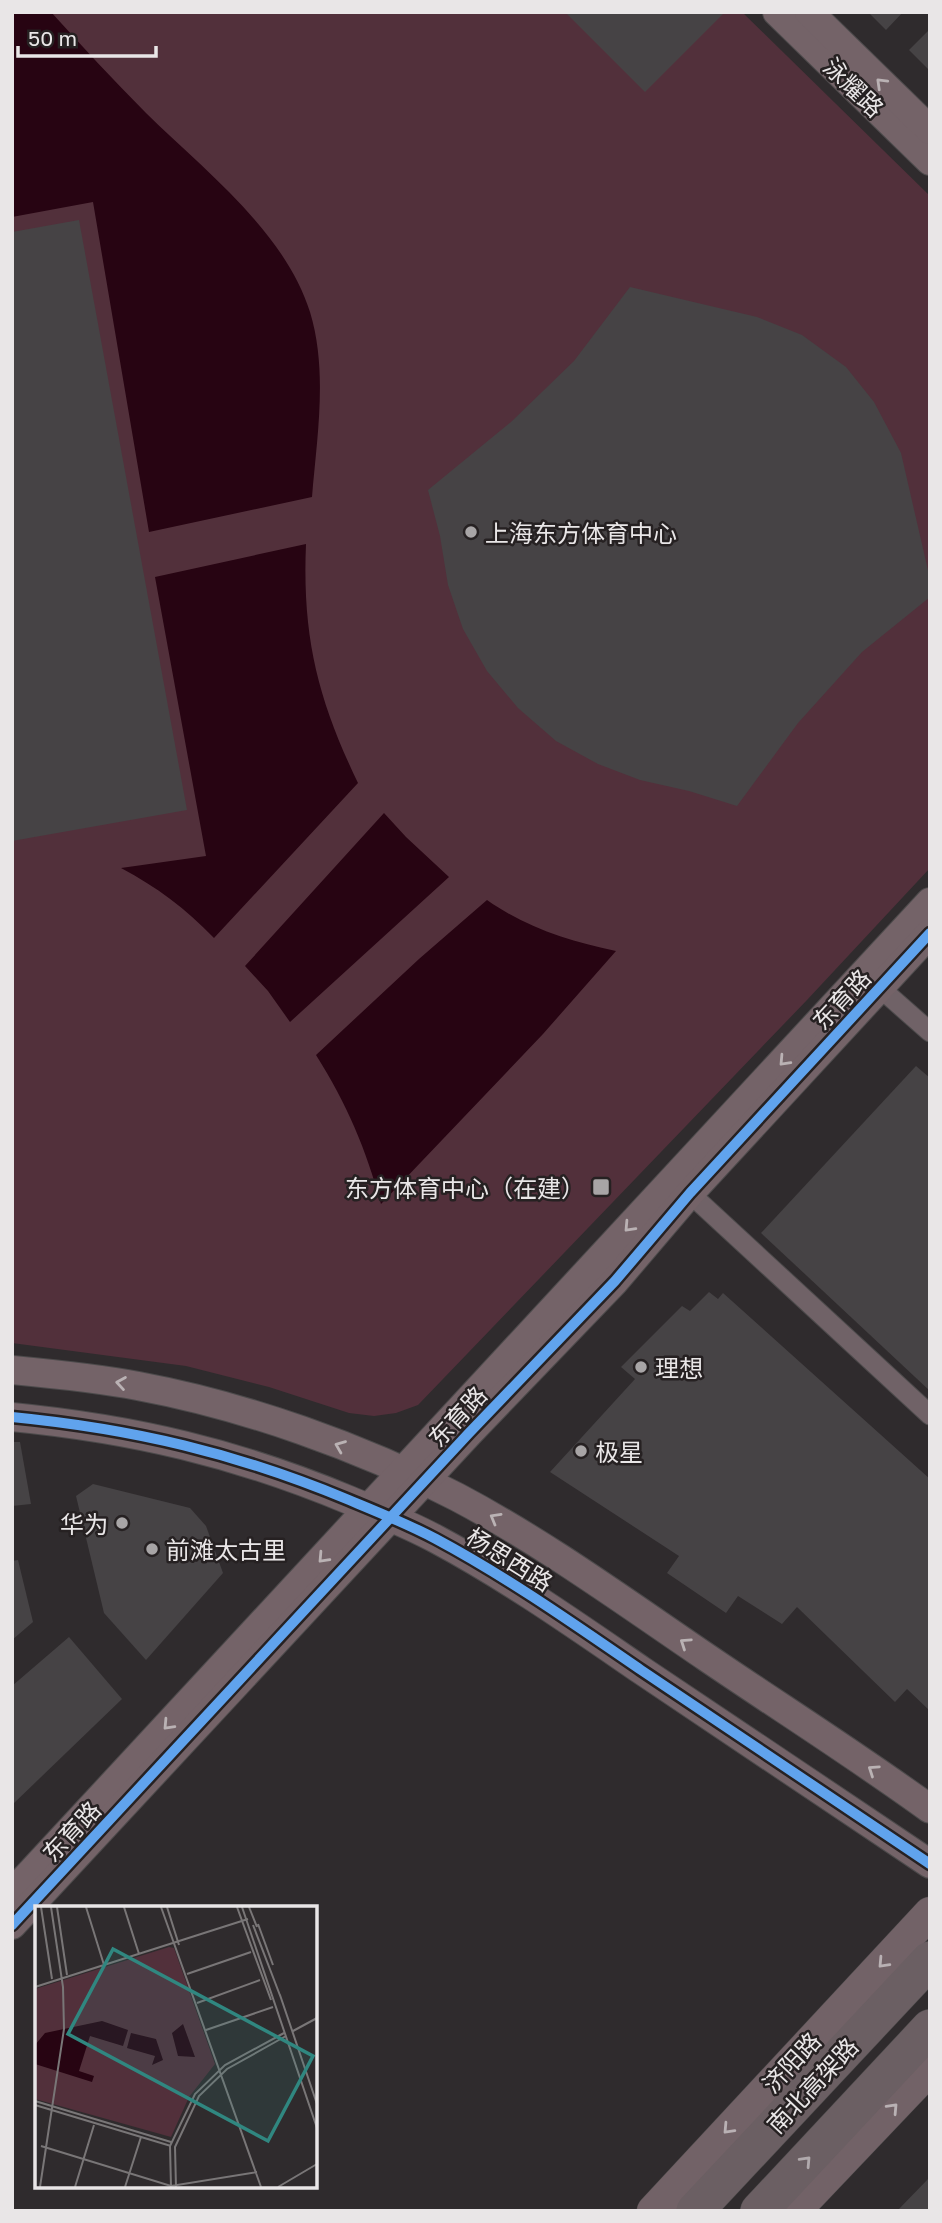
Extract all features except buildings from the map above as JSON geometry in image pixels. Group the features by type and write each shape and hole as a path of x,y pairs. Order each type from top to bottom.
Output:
{"highway":[{"name":"南北高架路","path":"695,2211 930,1959"},
{"name":"南北高架路","path":"760,2211 930,2028"}],"main road":[{"name":"济阳路","path":"653,2211 930,1913"},
{"path":"795,2211 930,2069"}],"street":[{"name":"泳耀路","path":"777,12 930,161"},
{"name":"泳耀路","path":"809,12 930,130"},
{"name":"东育路","path":"12,1925 414,1476 615,1281 682,1186 872,981 930,902"},
{"name":"东育路","path":"872,981 930,933"},
{"path":"872,981 930,1032"},
{"path":"682,1186 930,1415"},
{"name":"杨思西路","path":"12,1370 138,1386 206,1401 307,1433 414,1476 477,1508 544,1548 930,1809"},
{"name":"杨思西路","path":"12,1417 130,1432 195,1447 291,1477 435,1538 519,1588 930,1864"},
{"name":"东育路","path":"12,1893 380,1513"}],"shaded area":[{"name":"上海东方体育中心","path":"12,12 742,12 930,196 930,868 418,1405 396,1413 374,1416 349,1413 269,1387 186,1366 12,1343"},
{"path":"12,12 51,12 134,101 240,204 282,255 310,312 319,357 320,404 312,497 149,532 93,202 12,217"},
{"path":"306,544 307,609 316,667 332,724 358,783 214,938 170,899 121,868 206,856 155,577"},
{"path":"384,813 449,877 290,1022 268,991 245,966"},
{"path":"487,900 517,918 549,932 616,951 543,1034 381,1204 354,1127 316,1055"}],"cycle path":[{"path":"12,1925 469,1433 615,1281 690,1193 930,933"},
{"path":"12,1417 100,1428 225,1456 307,1483 415,1528 489,1569 540,1602 930,1864"}],"place":[{"name":"上海东方体育中心","path":"471,532"},
{"name":"东方体育中心（在建）","path":"601,1187"},
{"name":"理想","path":"641,1367"},
{"name":"极星","path":"581,1451"},
{"name":"华为","path":"122,1523"},
{"name":"前滩太古里","path":"152,1549"}]}
